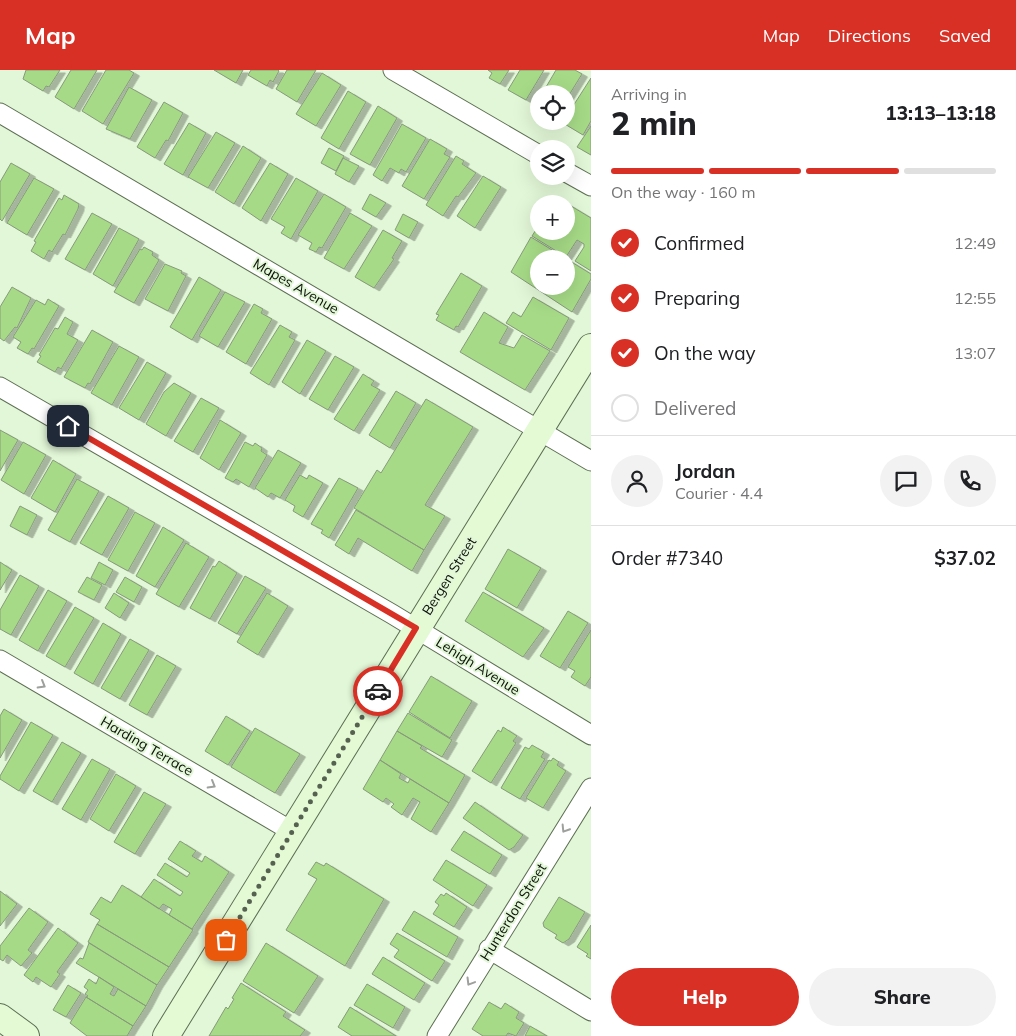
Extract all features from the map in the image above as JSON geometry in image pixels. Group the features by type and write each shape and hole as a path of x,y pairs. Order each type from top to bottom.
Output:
{"main road":[{"name":"Bergen Street","path":"166,1036 591,347"},
{"path":"0,1017 26,1036"}],"street":[{"path":"393,70 530,151"},
{"name":"Mapes Avenue","path":"0,113 591,461"},
{"path":"575,177 591,186"},
{"name":"Lehigh Avenue","path":"0,386 416,628 591,735"},
{"name":"Harding Terrace","path":"0,660 293,832"},
{"name":"Hunterdon Street","path":"437,1036 489,949 591,788"},
{"path":"489,949 591,1011"}],"building":[{"path":"26,70 60,70 49,87 46,86 43,91 23,79"},
{"path":"71,70 97,70 74,109 55,97"},
{"path":"106,70 129,70 134,73 103,124 82,111"},
{"path":"214,70 243,70 236,83"},
{"path":"251,70 279,71 273,82 270,80 267,86 248,75"},
{"path":"287,70 316,70 297,102 276,89"},
{"path":"488,70 509,70 500,84 489,78 492,73"},
{"path":"520,70 544,70 535,85 530,85 530,93 526,100 508,90"},
{"path":"556,70 575,70 582,74 575,85 547,85"},
{"path":"322,73 341,85 316,126 296,114"},
{"path":"591,78 591,121 583,135 575,130 575,103"},
{"path":"129,87 152,100 130,139 106,129"},
{"path":"348,91 366,102 339,149 321,138"},
{"path":"164,102 183,113 168,141 166,140 155,158 137,147"},
{"path":"378,106 397,118 370,165 350,154"},
{"path":"189,123 206,133 183,175 164,164"},
{"path":"402,124 426,138 406,172 401,169 399,173 390,168 382,181 373,175"},
{"path":"591,126 591,155 577,147"},
{"path":"216,132 235,143 208,188 188,177"},
{"path":"430,139 447,149 444,154 450,157 424,199 402,186"},
{"path":"243,146 261,158 234,204 215,192"},
{"path":"329,148 344,156 336,171 321,163"},
{"path":"456,156 464,161 462,164 476,173 458,197 456,196 443,216 426,205"},
{"path":"343,158 359,166 349,182 335,174"},
{"path":"11,163 30,174 2,221 0,219 0,182"},
{"path":"270,163 288,174 261,221 242,208"},
{"path":"483,176 501,187 475,228 457,216"},
{"path":"34,178 54,189 27,235 7,223"},
{"path":"296,178 318,191 291,239 281,233 285,227 271,219"},
{"path":"324,194 346,207 322,248 319,247 316,252 309,249 312,243 298,235"},
{"path":"370,194 386,203 376,217 362,209"},
{"path":"64,195 79,204 78,209 65,235 63,234 52,252 49,250 44,259 31,251 36,242 34,241 59,198 62,200"},
{"path":"575,208 591,218 591,271 575,261 584,244 577,240 571,250 555,250 538,240 575,240"},
{"path":"92,213 112,224 85,270 65,259"},
{"path":"350,213 372,226 344,269 324,258"},
{"path":"403,214 418,222 409,238 395,230"},
{"path":"119,228 139,239 113,286 93,274"},
{"path":"383,230 402,241 392,258 394,259 374,288 355,277"},
{"path":"530,239 536,240 552,250 530,250 530,284 511,272"},
{"path":"144,247 153,252 152,255 159,260 134,303 114,292 140,249 142,250"},
{"path":"165,264 182,271 181,273 186,276 168,311 145,299"},
{"path":"575,264 591,274 591,279 572,312 546,295 575,295"},
{"path":"461,273 482,286 458,327 456,326 454,330 436,320 439,315 436,314"},
{"path":"199,277 221,290 192,340 170,327"},
{"path":"12,287 31,298 17,328 15,327 4,341 0,338 0,307"},
{"path":"225,292 245,302 218,347 199,336"},
{"path":"533,297 569,318 551,350 506,323 513,312 521,317"},
{"path":"48,299 59,306 34,349 32,348 28,354 17,348 21,342 13,337 36,300 45,305"},
{"path":"254,304 263,309 261,313 272,319 246,364 226,352"},
{"path":"484,312 508,327 499,343 514,348 522,335 550,351 525,390 460,352"},
{"path":"65,317 73,322 67,334 78,340 61,369 58,367 55,372 37,362 41,356 39,355 55,328 58,329"},
{"path":"280,325 292,332 289,337 295,340 269,385 250,373"},
{"path":"92,330 113,342 90,384 88,383 85,388 64,377"},
{"path":"307,340 326,351 300,394 282,382"},
{"path":"119,346 139,357 112,405 91,393"},
{"path":"335,356 354,367 328,410 309,399"},
{"path":"147,362 166,373 139,420 119,408"},
{"path":"363,374 374,381 371,385 380,390 354,431 334,419"},
{"path":"174,383 191,393 166,436 146,424 164,392"},
{"path":"396,391 416,403 390,448 369,435"},
{"path":"201,398 219,408 193,452 174,441"},
{"path":"426,399 473,427 425,505 445,516 424,550 354,508 377,470 381,473"},
{"path":"220,420 241,433 219,470 200,458"},
{"path":"0,430 18,440 0,471"},
{"path":"23,442 46,455 24,494 1,480"},
{"path":"245,442 253,446 255,443 267,455 249,487 236,479 233,482 225,478"},
{"path":"278,450 301,463 280,498 271,493 268,497 255,488"},
{"path":"53,460 76,474 55,512 31,498"},
{"path":"300,475 307,479 309,475 323,483 303,517 293,511 295,506 285,500"},
{"path":"339,478 358,488 329,538 321,533 323,530 311,524"},
{"path":"77,479 99,491 70,542 48,530"},
{"path":"108,496 129,508 102,555 80,543"},
{"path":"20,506 37,515 27,535 10,526"},
{"path":"356,510 424,550 412,571 358,538 349,554 335,545"},
{"path":"135,512 155,523 128,571 108,560"},
{"path":"163,527 184,540 155,587 136,576"},
{"path":"186,543 209,557 179,607 156,594"},
{"path":"508,549 541,568 517,608 485,589"},
{"path":"219,561 237,573 210,619 190,608 213,566 215,567"},
{"path":"0,562 12,570 0,590"},
{"path":"99,562 113,570 105,585 91,578"},
{"path":"20,575 39,586 11,635 0,629 0,610"},
{"path":"245,576 266,588 237,634 218,623"},
{"path":"87,577 102,585 94,600 78,592"},
{"path":"125,577 142,587 134,602 116,592"},
{"path":"48,590 67,601 38,651 19,640"},
{"path":"483,592 544,628 523,657 465,621"},
{"path":"114,593 129,603 120,618 105,608"},
{"path":"267,593 288,606 258,655 237,642"},
{"path":"75,607 94,618 65,667 46,656"},
{"path":"568,611 588,623 560,668 540,656"},
{"path":"103,623 121,634 93,684 74,673"},
{"path":"591,630 591,677 585,686 571,677 575,671 568,667"},
{"path":"130,639 149,650 120,699 101,688"},
{"path":"157,655 176,666 147,715 129,705"},
{"path":"431,676 472,701 450,738 409,712"},
{"path":"4,709 22,720 0,758 0,716"},
{"path":"408,713 452,740 442,757 397,731"},
{"path":"226,716 250,731 228,765 205,751"},
{"path":"31,722 53,735 19,791 0,779 0,776"},
{"path":"503,727 517,736 513,741 516,743 491,783 472,771 498,730 501,732"},
{"path":"255,728 300,754 275,793 231,767"},
{"path":"397,731 422,746 420,748 465,775 449,803 380,760"},
{"path":"62,742 81,753 52,802 33,791"},
{"path":"532,745 544,752 541,757 545,759 520,799 501,788 525,747 529,749"},
{"path":"553,758 559,762 557,765 566,771 543,808 526,798 549,760 551,761"},
{"path":"92,759 110,769 81,820 62,809"},
{"path":"380,760 401,774 399,778 408,783 410,779 449,803 431,832 411,819 420,802 413,798 402,815 391,807 394,804 386,798 383,802 363,789"},
{"path":"116,774 136,786 109,831 90,819"},
{"path":"144,792 166,804 135,854 114,842"},
{"path":"475,802 523,835 514,847 509,850 463,818"},
{"path":"464,831 502,855 490,874 451,850"},
{"path":"180,841 196,851 192,856 202,862 205,856 229,872 192,929 169,915 172,909 163,904 159,909 141,897 154,879 180,896 183,892 157,875 165,863 187,877 190,873 168,859"},
{"path":"446,860 487,885 473,906 433,880"},
{"path":"316,862 324,866 326,863 384,899 345,966 286,930 317,879 308,874"},
{"path":"122,885 193,930 169,967 97,924 100,920 90,914 101,897 111,903"},
{"path":"0,891 17,904 0,926"},
{"path":"446,893 467,907 454,927 433,914 439,905 435,902 441,894 444,896"},
{"path":"559,897 585,912 569,939 563,943 555,938 557,935 544,927 543,923"},
{"path":"29,908 48,922 28,950 32,953 21,966 7,955 3,961 0,959 0,946"},
{"path":"414,911 458,937 447,957 402,930"},
{"path":"97,924 169,967 157,985 88,942"},
{"path":"591,925 591,959 586,956 588,954 577,947"},
{"path":"58,928 78,943 57,972 60,974 51,987 36,977 33,982 24,975"},
{"path":"397,933 445,961 432,981 394,957 399,950 390,944"},
{"path":"89,943 157,985 146,1006 76,963 80,958 83,959"},
{"path":"266,943 318,976 294,1013 243,981"},
{"path":"383,957 425,983 414,1000 372,974"},
{"path":"99,977 114,987 110,994 114,996 118,989 146,1006 133,1026 86,997 88,996 85,994 88,990 84,987 89,979 96,984"},
{"path":"241,983 286,1012 283,1016 305,1030 300,1036 209,1036 226,1007 228,1009"},
{"path":"367,984 405,1007 393,1028 354,1005"},
{"path":"68,985 81,993 66,1017 53,1010"},
{"path":"86,997 133,1026 127,1036 87,1036 70,1023"},
{"path":"489,1002 501,1009 505,1003 519,1012 516,1018 524,1023 516,1036 508,1033 506,1036 483,1036 472,1029"},
{"path":"350,1007 396,1036 352,1036 338,1027"},
{"path":"530,1026 547,1036 525,1036"}],"way so far":[{"path":"226,940 378,691"}],"route":[{"path":"68,426 416,628 378,691"}]}
